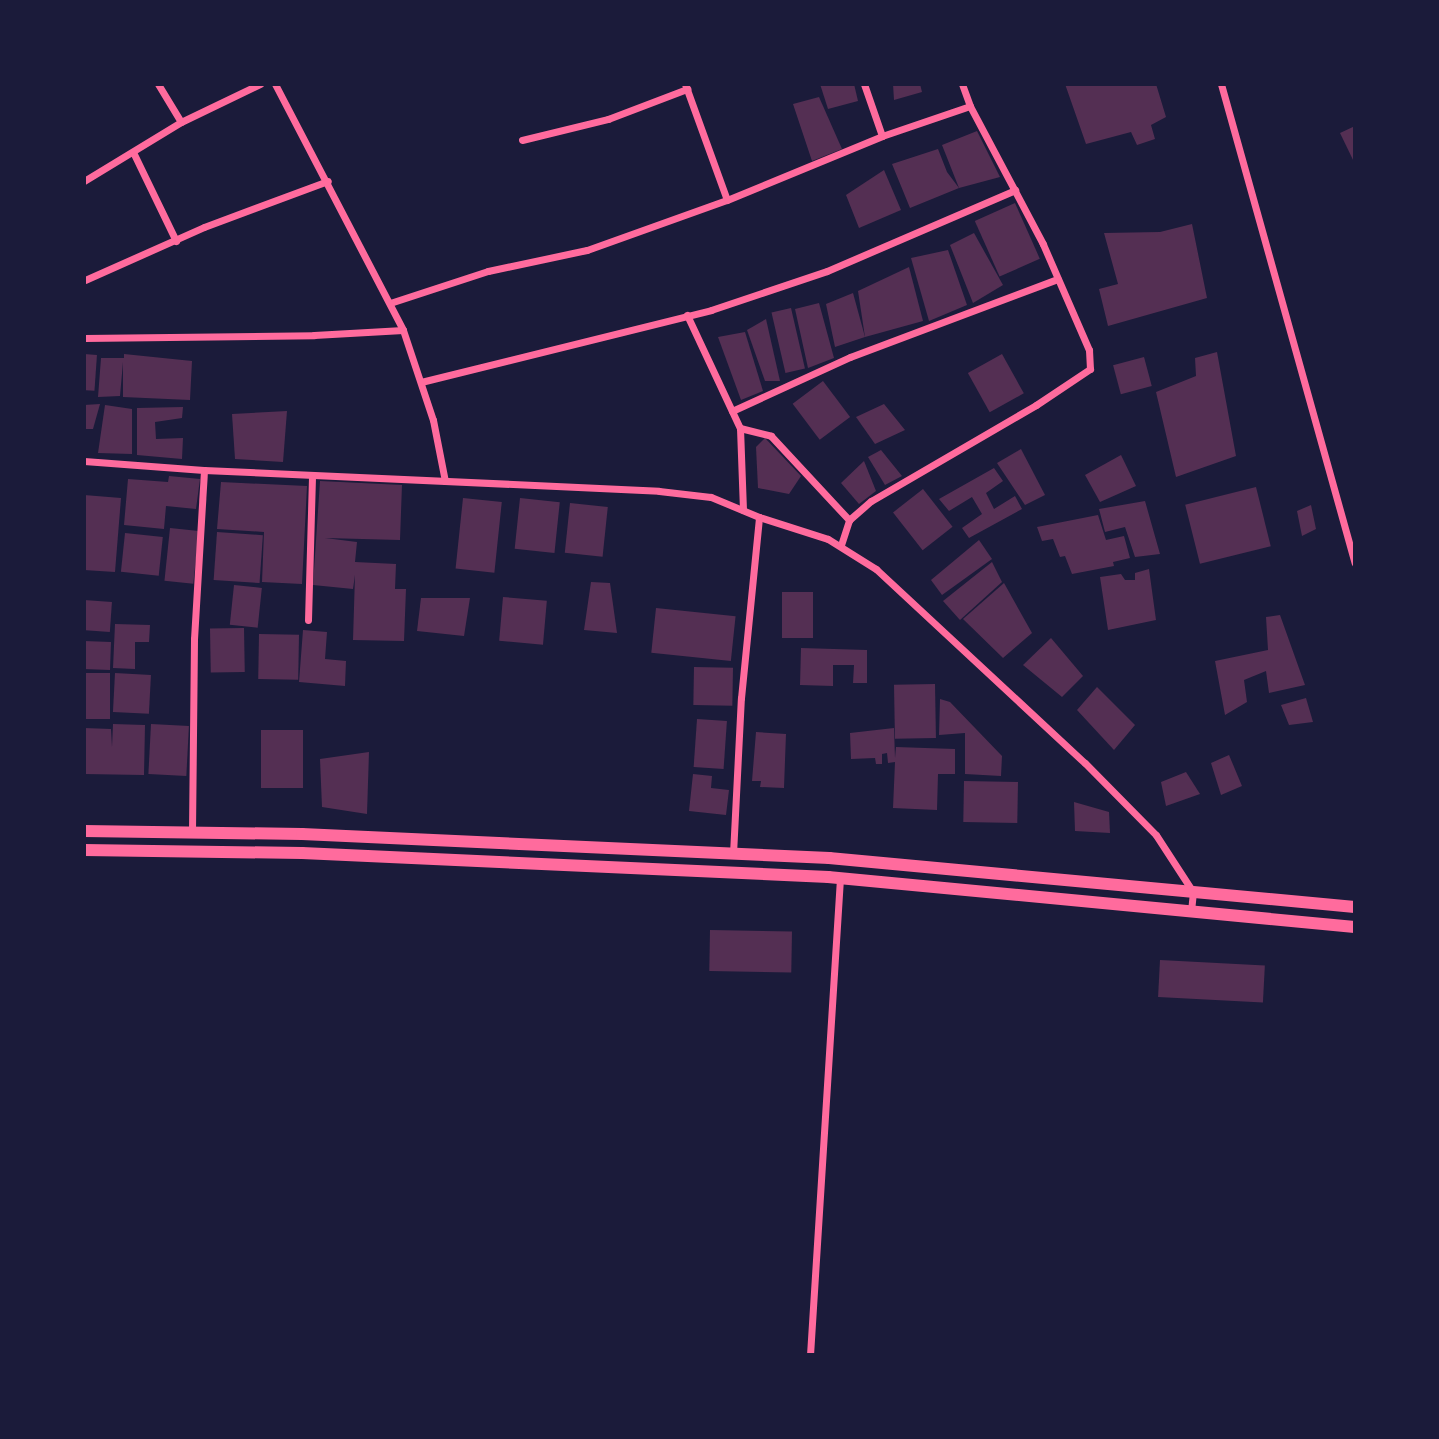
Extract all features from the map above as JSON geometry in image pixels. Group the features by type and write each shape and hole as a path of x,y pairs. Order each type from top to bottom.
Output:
{"street":[{"path":"158,84 181,122"},
{"path":"84,181 181,122 260,84"},
{"path":"275,84 328,181 403,330 440,446 446,481"},
{"path":"864,84 882,136"},
{"path":"841,545 849,520 871,501 941,457 1087,373 1091,364 1089,350 1058,279 970,106 962,84"},
{"path":"1221,84 1355,564"},
{"path":"523,140 608,119 686,86 727,200"},
{"path":"390,303 488,271 587,250 727,200 882,136 970,106"},
{"path":"133,152 176,241"},
{"path":"85,280 243,211 328,181"},
{"path":"421,382 687,315 827,271 1015,190"},
{"path":"732,411 850,357 1058,279"},
{"path":"687,315 740,428 743,510"},
{"path":"84,338 314,335 403,330"},
{"path":"740,428 771,436 849,520"},
{"path":"84,461 204,470 659,491 711,497 759,517 841,545 876,569 1085,763 1156,835 1194,892 1191,911"},
{"path":"192,831 194,639 204,470"},
{"path":"308,620 312,475"},
{"path":"733,854 741,698 759,517"},
{"path":"84,831 192,831 884,862 1355,907"},
{"path":"84,850 302,853 839,878 1355,927"},
{"path":"810,1355 839,878"}],"building":[{"path":"820,84 854,84 858,101 828,109"},
{"path":"893,84 920,84 922,92 894,100"},
{"path":"1065,84 1156,84 1166,117 1151,125 1155,139 1137,145 1131,132 1086,144"},
{"path":"819,97 842,149 812,161 793,104"},
{"path":"1355,126 1355,164 1340,133"},
{"path":"977,131 1000,177 959,188 942,145"},
{"path":"938,149 947,172 959,188 910,208 892,164"},
{"path":"884,170 901,210 859,228 846,195"},
{"path":"1015,203 1040,259 1000,277 975,221"},
{"path":"1192,224 1207,298 1108,326 1099,289 1118,284 1104,233 1160,232"},
{"path":"974,233 1003,285 973,303 950,245"},
{"path":"948,250 967,305 929,321 911,258"},
{"path":"909,267 923,321 865,337 858,291"},
{"path":"853,293 865,337 835,347 826,304"},
{"path":"819,303 834,358 808,368 795,309"},
{"path":"791,308 805,368 785,373 772,312"},
{"path":"766,319 780,381 765,381 747,330"},
{"path":"745,332 763,391 741,400 718,337"},
{"path":"1217,352 1236,456 1176,477 1156,392 1196,376 1195,358"},
{"path":"84,354 97,355 94,391 84,390"},
{"path":"124,354 192,361 190,400 123,397 123,362 120,396 98,397 101,358 124,358"},
{"path":"1002,354 1024,393 990,412 968,373"},
{"path":"1144,357 1152,386 1121,394 1113,365"},
{"path":"823,381 850,417 820,440 793,404"},
{"path":"100,404 93,429 84,429 84,405"},
{"path":"884,404 905,430 875,444 856,417"},
{"path":"105,405 132,409 132,454 98,453"},
{"path":"183,407 182,418 155,422 156,439 183,438 182,459 137,455 137,408"},
{"path":"287,411 283,462 235,459 232,414"},
{"path":"765,438 801,476 789,494 758,488 756,447"},
{"path":"1021,449 1045,495 1025,505 997,463"},
{"path":"881,450 902,476 885,485 868,457"},
{"path":"1121,455 1136,486 1100,502 1085,475"},
{"path":"864,461 876,491 859,504 841,483"},
{"path":"994,468 1003,481 986,493 994,509 1015,496 1022,509 969,538 962,528 982,514 972,497 949,511 939,499"},
{"path":"169,476 200,479 196,509 166,506 164,529 124,525 128,479 168,482"},
{"path":"320,481 402,485 400,540 325,538 357,542 355,562 396,564 395,589 406,589 404,641 353,640 355,575 353,589 313,585"},
{"path":"221,482 307,486 302,584 262,582 264,532 217,529"},
{"path":"1256,487 1271,546 1200,564 1185,505"},
{"path":"923,489 953,527 923,550 893,512"},
{"path":"84,495 121,498 115,572 84,570"},
{"path":"463,498 502,502 494,573 456,569"},
{"path":"520,498 560,502 554,553 515,549"},
{"path":"1145,501 1160,554 1135,557 1125,527 1105,532 1099,509"},
{"path":"570,503 608,507 603,557 565,553"},
{"path":"1311,505 1316,529 1302,536 1297,511"},
{"path":"1098,515 1106,540 1124,536 1130,558 1113,562 1114,566 1072,574 1065,556 1060,557 1053,539 1042,541 1037,527"},
{"path":"170,528 199,531 193,584 164,581"},
{"path":"217,532 263,535 260,583 214,580"},
{"path":"125,533 163,537 159,576 121,572"},
{"path":"979,540 992,559 942,595 931,580"},
{"path":"992,562 1002,582 960,620 943,601"},
{"path":"1149,569 1156,620 1108,630 1100,577 1121,574 1125,580 1135,580 1135,573"},
{"path":"591,582 610,583 617,633 584,630"},
{"path":"1004,583 1032,633 1003,658 963,619"},
{"path":"234,585 262,588 258,628 230,625"},
{"path":"782,592 813,592 813,638 782,638"},
{"path":"503,597 547,601 543,645 499,641"},
{"path":"421,598 470,598 464,636 417,631"},
{"path":"84,600 112,602 110,632 84,630"},
{"path":"656,608 736,616 731,661 651,653"},
{"path":"1280,615 1305,685 1269,693 1266,671 1244,680 1247,702 1225,715 1215,661 1268,650 1266,617"},
{"path":"115,624 150,625 149,642 135,642 135,669 113,668"},
{"path":"244,628 245,672 211,673 210,629"},
{"path":"303,630 327,632 325,659 346,661 345,686 299,682"},
{"path":"259,634 299,635 298,680 258,679"},
{"path":"1051,638 1083,676 1062,697 1023,665"},
{"path":"84,641 111,642 110,670 84,669"},
{"path":"801,648 867,650 867,683 853,683 854,665 833,665 833,686 800,685"},
{"path":"694,667 733,668 732,706 693,705"},
{"path":"84,673 110,673 110,719 84,719"},
{"path":"115,673 151,675 149,714 113,712"},
{"path":"935,684 936,738 895,739 894,685"},
{"path":"1097,687 1135,725 1114,750 1077,710"},
{"path":"1306,698 1313,722 1289,725 1281,705"},
{"path":"940,699 950,702 1002,756 1001,776 965,774 965,733 939,735"},
{"path":"697,719 727,721 724,769 694,767"},
{"path":"113,724 145,725 144,775 84,774 84,728 111,729 112,747"},
{"path":"151,724 189,726 186,776 148,774"},
{"path":"894,728 895,758 896,747 955,749 955,774 938,774 937,810 893,808 895,762 888,763 887,753 882,754 882,764 876,764 875,758 851,759 850,733"},
{"path":"261,730 303,730 303,788 261,788"},
{"path":"756,732 786,734 784,788 760,787 761,781 752,781"},
{"path":"369,752 367,814 322,807 320,759"},
{"path":"1229,755 1242,786 1221,795 1211,763"},
{"path":"1186,772 1200,794 1166,806 1161,782"},
{"path":"693,774 712,776 711,788 729,790 726,815 689,811"},
{"path":"964,781 1018,782 1017,823 963,822"},
{"path":"1074,802 1109,812 1110,833 1075,831"},
{"path":"710,930 792,931 791,972 709,971"},
{"path":"1160,960 1265,965 1263,1002 1158,997"}]}
